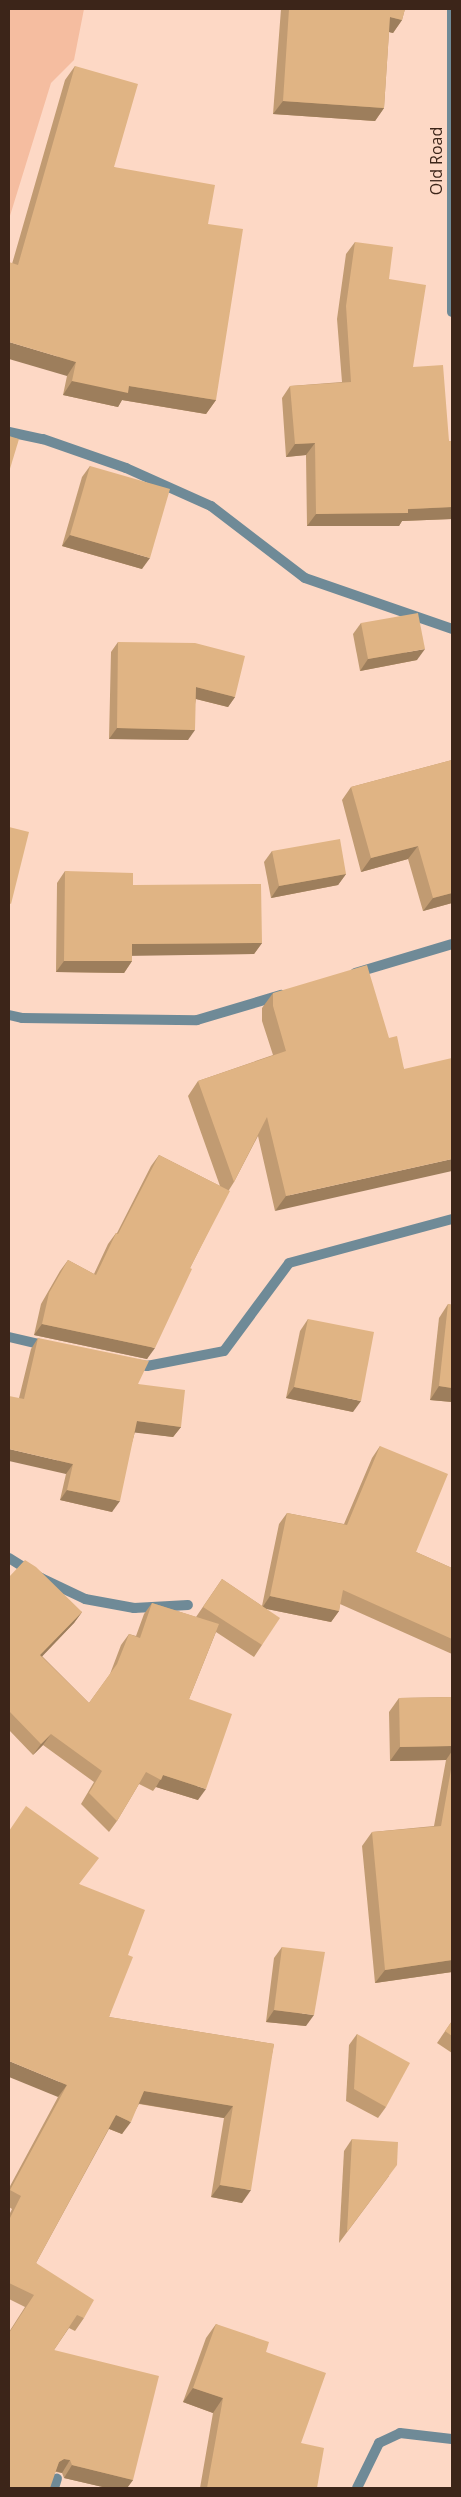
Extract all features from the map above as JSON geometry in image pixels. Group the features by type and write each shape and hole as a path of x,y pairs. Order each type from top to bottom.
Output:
{"street":[{"name":"Old Road","path":"452,9 452,312"},
{"path":"9,432 43,439 126,468 211,506 306,578 452,629"},
{"path":"348,975 452,944"},
{"path":"9,1015 22,1018 197,1020 292,992"},
{"path":"128,1362 147,1366 224,1351 289,1263 452,1219"},
{"path":"9,1338 55,1347"},
{"path":"9,1558 41,1578 85,1599 134,1608 188,1605"},
{"path":"357,2488 379,2443 400,2433 452,2439"}],"shaded area":[{"path":"9,9 84,9 74,60 51,83 9,219"}],"building":[{"path":"289,9 405,9 402,20 390,17 384,108 283,101"},
{"path":"75,66 138,84 114,167 215,185 208,224 243,229 216,400 129,386 128,393 72,381 76,362 9,342 9,262 18,265"},
{"path":"355,242 393,247 389,279 426,285 413,367 443,365 449,441 452,441 452,507 408,509 408,513 316,514 315,443 295,444 290,386 351,382 346,306"},
{"path":"9,436 19,439 9,472"},
{"path":"90,466 170,489 150,558 70,535"},
{"path":"418,613 425,649 368,659 361,623"},
{"path":"118,642 195,643 245,656 235,697 196,687 195,730 117,728"},
{"path":"452,760 452,893 433,898 418,846 371,858 351,787"},
{"path":"9,827 29,832 11,904 9,903"},
{"path":"340,839 346,874 279,886 272,851"},
{"path":"65,871 133,873 133,885 261,884 262,943 132,944 132,961 64,961"},
{"path":"367,965 389,1038 397,1036 404,1069 452,1058 452,1159 286,1196 267,1117 234,1182 198,1081 286,1051 273,1006 273,993"},
{"path":"159,1155 230,1191 190,1268 192,1269 155,1348 42,1324 49,1293 68,1260 96,1275 116,1233 118,1234"},
{"path":"448,1304 452,1305 452,1388 439,1386"},
{"path":"308,1319 374,1332 361,1401 294,1387"},
{"path":"38,1338 149,1361 138,1384 185,1390 181,1427 137,1421 120,1501 67,1490 73,1464 9,1449 9,1396 24,1399"},
{"path":"380,1446 448,1474 416,1552 452,1568 452,1639 343,1590 339,1611 270,1596 287,1513 347,1525"},
{"path":"25,1560 36,1567 82,1612 40,1655 89,1703 117,1664 129,1634 140,1638 152,1603 219,1624 189,1699 232,1714 206,1789 163,1775 161,1780 146,1772 117,1821 89,1793 102,1771 51,1734 41,1744 9,1711 9,1577"},
{"path":"222,1579 280,1618 262,1645 203,1607"},
{"path":"452,1697 452,1746 400,1747 399,1698"},
{"path":"452,1764 452,1960 385,1970 372,1832 441,1826"},
{"path":"26,1806 99,1858 79,1884 145,1910 128,1955 133,1957 109,2017 274,2044 251,2190 220,2185 233,2106 144,2091 131,2122 116,2115 36,2263 94,2300 84,2318 77,2315 54,2350 159,2376 133,2480 72,2465 70,2460 64,2459 59,2462 50,2488 9,2488 9,2333 34,2295 9,2283 9,2220 21,2196 10,2190 67,2085 9,2061 9,1831"},
{"path":"282,1947 325,1952 314,2015 274,2010"},
{"path":"452,2021 452,2036 445,2031"},
{"path":"357,2034 410,2063 386,2107 354,2089"},
{"path":"352,2139 398,2142 397,2165 347,2232"},
{"path":"216,2324 269,2342 266,2352 326,2373 301,2443 324,2448 317,2488 207,2488 223,2398 193,2388"}]}
